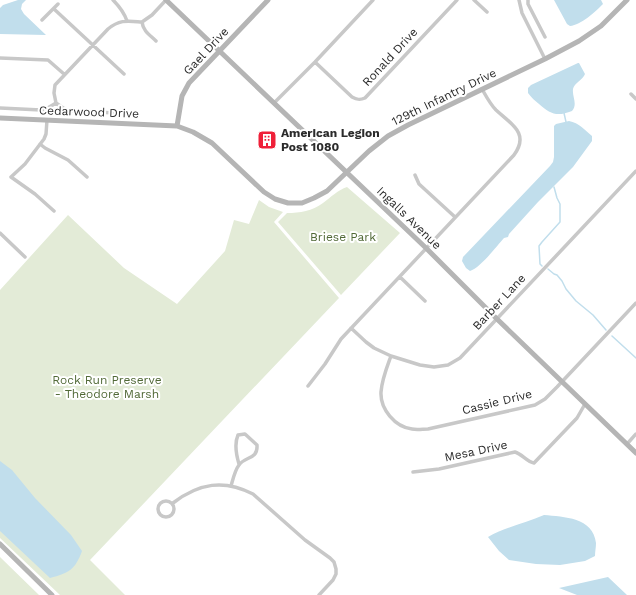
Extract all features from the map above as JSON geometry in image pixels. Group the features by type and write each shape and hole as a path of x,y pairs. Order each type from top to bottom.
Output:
{"street":[{"path":"113,0 124,13 127,21"},
{"path":"116,114 73,112 66,110 56,102 54,93 55,84 114,24 120,21 142,22 152,15 167,0"},
{"name":"Ingalls Avenue","path":"167,0 426,248 497,319 636,453"},
{"name":"Gael Drive","path":"177,126 182,96 189,83 268,0"},
{"path":"274,103 373,0"},
{"name":"Ronald Drive","path":"315,62 356,99 365,98 457,0"},
{"path":"474,0 487,12"},
{"path":"519,0 522,13 545,59"},
{"path":"528,0 528,4 545,37"},
{"name":"129th Infantry Drive","path":"177,126 212,142 264,192 275,199 288,203 302,203 326,191 369,151 388,136 545,59 591,34 627,0"},
{"path":"42,20 58,4"},
{"path":"54,9 124,74"},
{"path":"142,22 142,26 145,31 156,41"},
{"path":"0,58 48,60 64,74"},
{"path":"308,386 325,364 341,339 519,148 520,137 515,127 495,109 482,89"},
{"path":"631,94 636,99"},
{"path":"0,108 41,110 56,102"},
{"name":"Cedarwood Drive","path":"0,118 177,126"},
{"path":"47,120 46,134 40,144 25,164 11,177 35,194 54,211"},
{"path":"40,144 68,160 87,177"},
{"name":"Barber Lane","path":"351,328 374,348 391,356 420,365 434,367 448,365 460,358 636,170"},
{"path":"415,175 419,184 455,217"},
{"path":"0,233 25,257"},
{"path":"0,241 4,237"},
{"path":"400,277 425,301"},
{"name":"Cassie Drive","path":"391,356 382,383 381,393 382,402 386,411 399,425 412,429 428,429 535,405 545,399 636,303"},
{"name":"Mesa Drive","path":"413,472 439,469 515,452 534,463 577,418 585,404"},
{"path":"232,486 233,478 239,464 255,454 257,451 257,445 245,434 238,435 236,439 236,454 239,464"},
{"path":"627,444 636,434"},
{"path":"173,503 192,491 205,486 218,484 244,489 253,494 334,562 336,574 333,580 319,595"},
{"path":"168,500 173,503 175,508 171,516 166,518 160,516 157,510 159,504 168,500"},
{"path":"0,544 52,595"}],"green space":[{"name":"Briese Park","path":"347,187 400,233 341,295 278,222 287,213 301,212 315,208"},
{"name":"Rock Run Preserve - Theodore Marsh","path":"259,200 269,207 283,212 274,222 339,298 90,560 125,595 60,595 0,538 0,290 68,215 124,268 177,304 225,251 234,220 249,224"},
{"path":"0,557 39,595 0,595"}],"water":[{"path":"18,0 26,0 22,4 21,9 24,14 46,35 0,34 0,8 3,5"},
{"path":"554,0 601,0 603,4 583,21 570,26 567,24"},
{"path":"578,63 585,74 573,89 575,106 572,111 562,114 554,114 536,102 528,93 528,88 531,85"},
{"path":"569,121 576,123 584,129 592,136 592,141 573,167 538,202 508,237 504,238 483,262 470,271 466,268 462,261 463,257 550,166 554,157 554,126 556,124"},
{"path":"0,461 12,470 35,498 71,535 82,551 77,563 67,572 50,578 0,531"},
{"path":"544,515 568,518 584,523 594,534 596,543 595,556 585,561 560,565 536,564 509,560 499,551 488,537 502,530"},
{"path":"608,577 627,595 577,595 559,588"}],"waterway":[{"path":"564,113 566,122"},
{"path":"542,266 540,264 539,246 560,222 560,204 554,187"},
{"path":"548,269 557,275 576,301 593,315 606,330"},
{"path":"612,336 636,358"}],"place":[{"name":"American Legion Post 1080","path":"267,140"}]}
